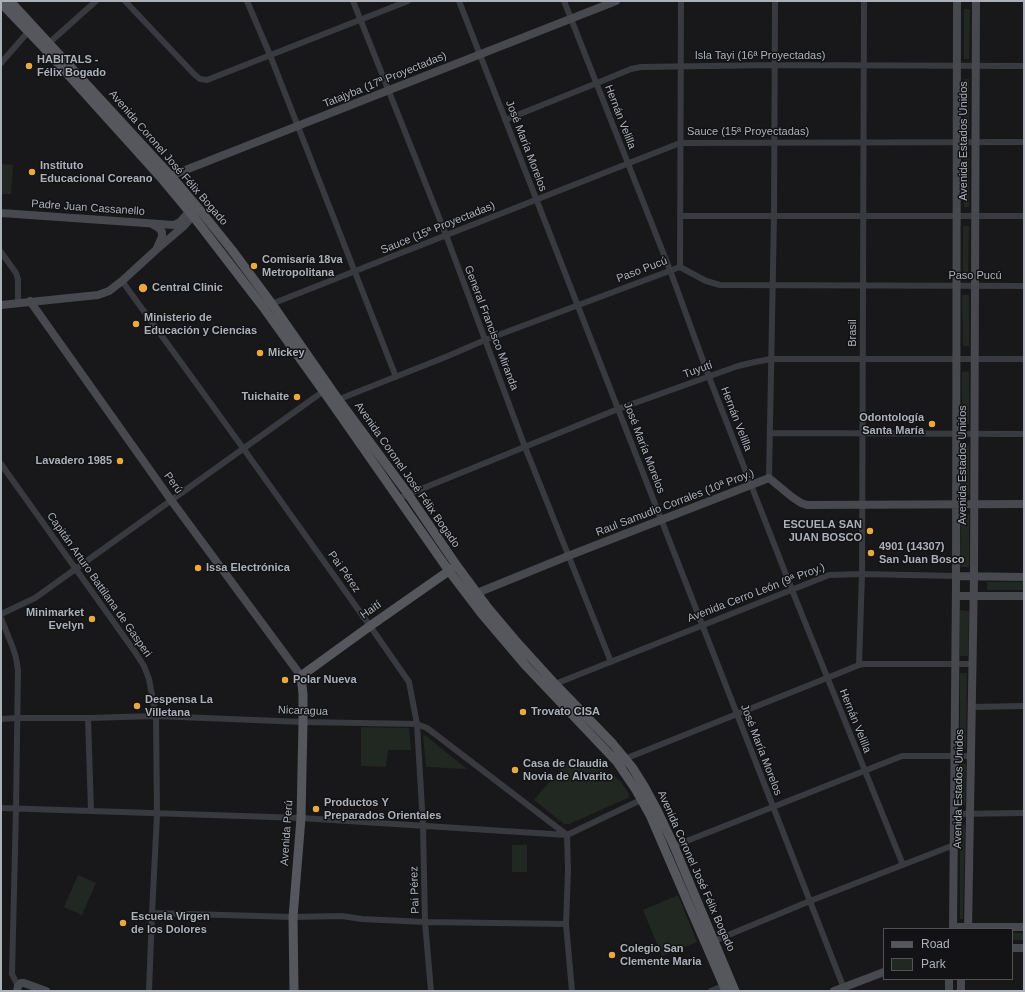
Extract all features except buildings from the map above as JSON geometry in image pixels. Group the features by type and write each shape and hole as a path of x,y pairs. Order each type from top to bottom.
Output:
{"main road":[{"name":"Avenida Coronel José Félix Bogado","path":"10,1 49,43 194,210 232,250 267,306 403,496 482,613 526,666 621,760 634,770 646,798 674,846 735,991"},
{"name":"Avenida Coronel José Félix Bogado","path":"1,3 167,178"},
{"name":"Avenida Coronel José Félix Bogado","path":"453,568 477,593 515,640 613,744 621,760"},
{"name":"Haití","path":"301,676 453,568"},
{"name":"Avenida Perú","path":"294,991 293,917 301,818 303,694 301,676"},
{"name":"Avenida Coronel José Félix Bogado","path":"646,798 650,815 666,849 724,988"}],"street":[{"path":"49,43 96,1"},
{"path":"125,1 194,74 200,79 207,80 408,1"},
{"path":"247,1 270,55 396,377"},
{"name":"General Francisco Miranda","path":"353,1 446,235 525,447 611,662"},
{"name":"José María Morelos","path":"459,1 844,989"},
{"name":"Hernán Velilla","path":"564,1 670,270 709,376 792,590 903,865"},
{"name":"Tatajyba (17ª Proyectadas)","path":"167,178 616,1"},
{"path":"680,267 681,1"},
{"path":"769,478 774,216 775,1"},
{"name":"Brasil","path":"859,664 862,574 864,1"},
{"name":"Avenida Estados Unidos","path":"954,928 957,1"},
{"name":"Avenida Estados Unidos","path":"968,928 974,576 976,1"},
{"path":"1,63 28,32"},
{"name":"Isla Tayi (16ª Proyectadas)","path":"505,120 631,69 642,67 775,65 1024,66"},
{"name":"Sauce (15ª Proyectadas)","path":"267,306 680,143 1024,142"},
{"path":"1,305 98,295 109,291 184,226 194,210"},
{"name":"Padre Juan Cassanello","path":"1,213 174,226 194,210"},
{"path":"680,216 1024,216"},
{"path":"152,224 159,228 162,234 157,249"},
{"path":"1,252 16,272 18,279 18,303"},
{"name":"Paso Pucú","path":"335,401 485,340 680,267 706,281 720,285 1024,286"},
{"name":"Pai Pérez","path":"122,281 243,448 409,682 417,724 423,825 426,922 431,991"},
{"name":"Perú","path":"30,301 171,500 301,676"},
{"name":"Tuyutí","path":"403,496 618,409 738,366 755,362 771,359 1024,359"},
{"path":"1,614 35,598 326,389"},
{"path":"770,432 1024,434"},
{"name":"Capitán Arturo Battilana de Gasperi","path":"1,464 135,652 144,666 149,679 156,716 157,813 149,991"},
{"name":"Raul Samudio Corrales (10ª Proy.)","path":"477,593 769,478 792,498 807,505 1024,504"},
{"name":"Avenida Cerro León (9ª Proy.)","path":"555,684 829,576 862,574 1024,577"},
{"path":"956,596 1024,596"},
{"path":"1,618 16,658 18,670 12,974 18,987 24,982 46,991"},
{"path":"621,760 859,664 972,664"},
{"path":"972,707 1024,706"},
{"name":"Nicaragua","path":"1,719 156,716 303,722 417,724 427,728 567,834"},
{"path":"88,718 91,811"},
{"path":"674,846 902,756 971,756"},
{"path":"1,808 301,818 567,834 646,798"},
{"path":"954,814 1024,813"},
{"path":"567,834 568,870 566,924 572,991"},
{"path":"714,941 810,901 954,845"},
{"path":"152,913 293,917 342,916 362,919 426,922 566,924"},
{"path":"954,928 1024,927"},
{"path":"1013,948 1024,948"},
{"path":"834,991 844,989 883,972"},
{"path":"949,980 949,991"},
{"path":"961,980 961,991"},
{"path":"711,991 724,988"}],"green space":[{"path":"964,9 970,9 969,59 964,59"},
{"path":"964,79 969,79 969,131 964,131"},
{"path":"964,158 969,158 969,207 964,207"},
{"path":"1,164 13,165 11,194 1,194"},
{"path":"199,216 263,297 262,298"},
{"path":"963,226 969,226 968,276 963,276"},
{"path":"962,295 969,295 969,346 963,346"},
{"path":"969,371 969,424 962,424 962,372"},
{"path":"961,445 969,445 969,495 961,495"},
{"path":"961,514 969,514 969,567 960,567"},
{"path":"987,582 1024,582 1024,590 987,590"},
{"path":"960,610 969,611 968,656 960,656"},
{"path":"960,673 967,673 966,749 960,749"},
{"path":"361,727 409,728 411,750 388,750 386,767 361,766"},
{"path":"425,735 467,769 426,767 423,736"},
{"path":"571,757 612,774 621,782 629,794 628,798 569,824 564,824 534,800"},
{"path":"960,764 966,764 965,805 960,805"},
{"path":"960,825 965,825 963,919 960,919"},
{"path":"512,845 527,845 527,872 512,872"},
{"path":"78,875 96,883 82,915 64,907"},
{"path":"678,895 697,942 662,956 643,910"},
{"path":"1013,933 1024,933 1024,940 1013,940"}],"place":[{"name":"HABITALS - Félix Bogado","path":"29,66"},
{"name":"Instituto Educacional Coreano","path":"32,172"},
{"name":"Comisaría 18va Metropolitana","path":"254,266"},
{"name":"Central Clinic","path":"143,288"},
{"name":"Ministerio de Educación y Ciencias","path":"136,324"},
{"name":"Mickey","path":"260,353"},
{"name":"Tuichaite","path":"297,397"},
{"name":"Odontología Santa María","path":"932,424"},
{"name":"Lavadero 1985","path":"120,461"},
{"name":"ESCUELA SAN JUAN BOSCO","path":"870,531"},
{"name":"4901 (14307) San Juan Bosco","path":"871,553"},
{"name":"Issa Electrónica","path":"198,568"},
{"name":"Minimarket Evelyn","path":"92,619"},
{"name":"Polar Nueva","path":"285,680"},
{"name":"Despensa La Villetana","path":"137,706"},
{"name":"Trovato CISA","path":"523,712"},
{"name":"Casa de Claudia Novia de Alvarito","path":"515,770"},
{"name":"Productos Y Preparados Orientales","path":"316,809"},
{"name":"Escuela Virgen de los Dolores","path":"123,923"},
{"name":"Colegio San Clemente Maria","path":"612,955"}]}
